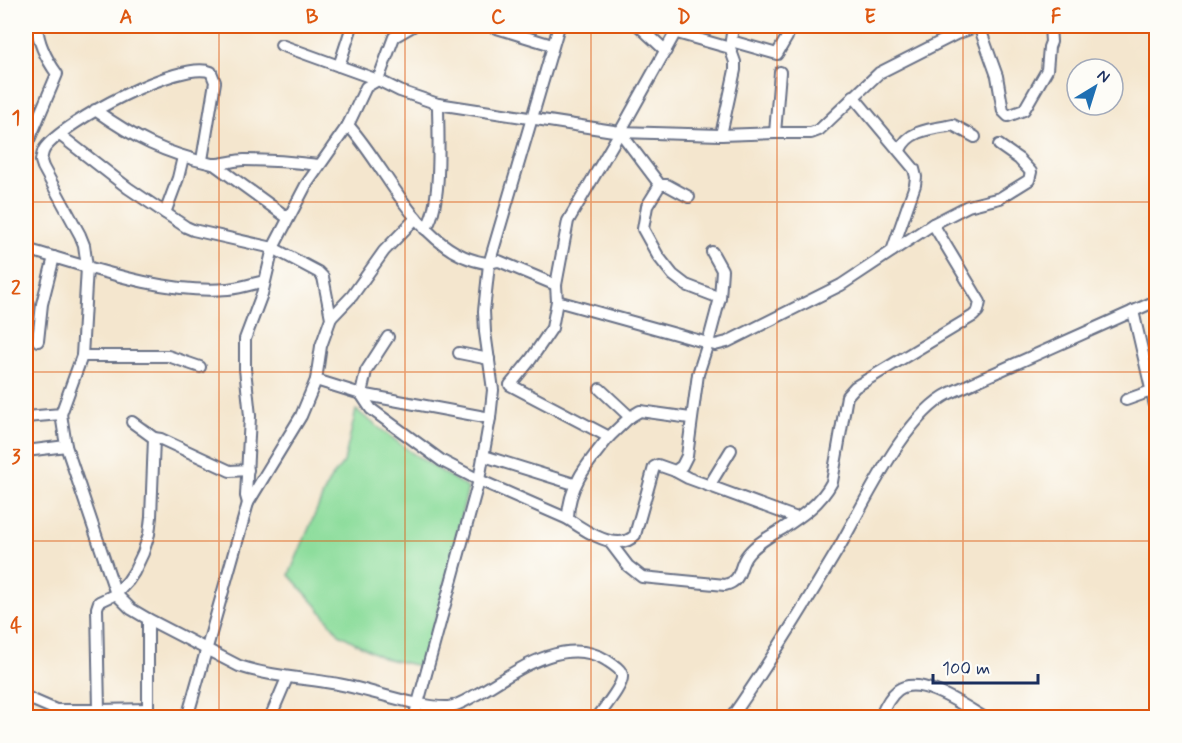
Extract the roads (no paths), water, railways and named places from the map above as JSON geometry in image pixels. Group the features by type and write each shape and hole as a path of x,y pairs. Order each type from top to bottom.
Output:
{"street":[{"path":"26,147 57,74 46,54 37,26"},
{"path":"339,66 352,26"},
{"path":"248,503 246,496 250,416 244,352 245,339 262,294 273,248 319,165 348,125 366,87 378,80 394,37 394,26"},
{"path":"394,37 413,26"},
{"path":"490,26 552,45"},
{"path":"414,717 479,480 490,418 492,390 484,311 489,264 559,26"},
{"path":"639,26 666,51"},
{"path":"721,135 735,70 730,44 733,26"},
{"path":"281,45 438,104 620,132 721,135 811,133 819,130 879,72 953,30 978,26 997,76 1003,111 1008,116 1024,110 1047,70 1051,42 1050,26"},
{"path":"492,390 510,385 552,328 557,301 556,285 568,221 678,29 730,44 777,54 787,37"},
{"path":"202,160 215,82 213,75 202,69 169,76 147,84 95,110 46,146 41,161 84,245 87,267 82,356 61,414 66,446 116,594 131,609 238,666 287,678 333,683 419,703 451,707 550,655 574,651 597,655 613,664 622,673 623,678 620,686 597,717"},
{"path":"775,133 780,72"},
{"path":"853,96 900,150 914,169 916,177 891,251"},
{"path":"425,229 432,218 437,192 438,104"},
{"path":"95,110 141,140 183,157 202,160 214,165 288,218"},
{"path":"348,125 363,141 416,218 425,229 447,247 468,258 489,264 495,260 503,262 556,285"},
{"path":"900,150 903,143 914,134 953,125 975,137"},
{"path":"620,132 660,185"},
{"path":"60,135 128,188 193,230 273,248 318,272 323,277 331,318"},
{"path":"557,301 715,345 722,344 841,285 933,224 968,206 1000,198 1029,180 1031,172 999,145"},
{"path":"165,213 183,157"},
{"path":"214,165 232,160 272,159 319,165"},
{"path":"660,185 667,184 689,197"},
{"path":"660,185 646,212 643,229 646,236 658,256 680,281 720,298"},
{"path":"187,717 248,503 300,416 316,380 321,346 331,318 352,296 384,252 416,218"},
{"path":"388,337 366,371 361,394 371,409 442,461 568,519 609,542 628,566 642,577 725,585 733,583 738,578 747,554 816,505 825,495 832,482 847,396 855,387 978,311 980,302 933,224"},
{"path":"26,249 87,267 179,287 227,289 264,281"},
{"path":"675,471 682,466 687,456 690,418 698,374 720,298 722,270 712,252"},
{"path":"38,341 42,304 54,257"},
{"path":"730,717 788,631 837,551 877,479 927,408 939,398 1156,301"},
{"path":"1133,311 1156,410"},
{"path":"459,353 489,359"},
{"path":"82,356 168,357 200,367"},
{"path":"316,380 361,394 490,418"},
{"path":"510,385 609,437"},
{"path":"600,389 630,417"},
{"path":"1125,400 1151,391"},
{"path":"568,519 574,484 609,437 630,417 640,411 646,411 690,418"},
{"path":"26,417 61,414"},
{"path":"132,422 154,438 161,439 230,471 248,471"},
{"path":"99,710 97,608 99,602 116,594 134,573 149,534 154,438"},
{"path":"26,451 66,446"},
{"path":"709,486 731,450"},
{"path":"483,456 574,484"},
{"path":"609,542 627,540 635,535 654,467 658,465 797,518"},
{"path":"28,698 56,710 148,713 148,619"},
{"path":"270,717 287,678"},
{"path":"880,717 897,690 916,684 928,687 985,717"}]}
